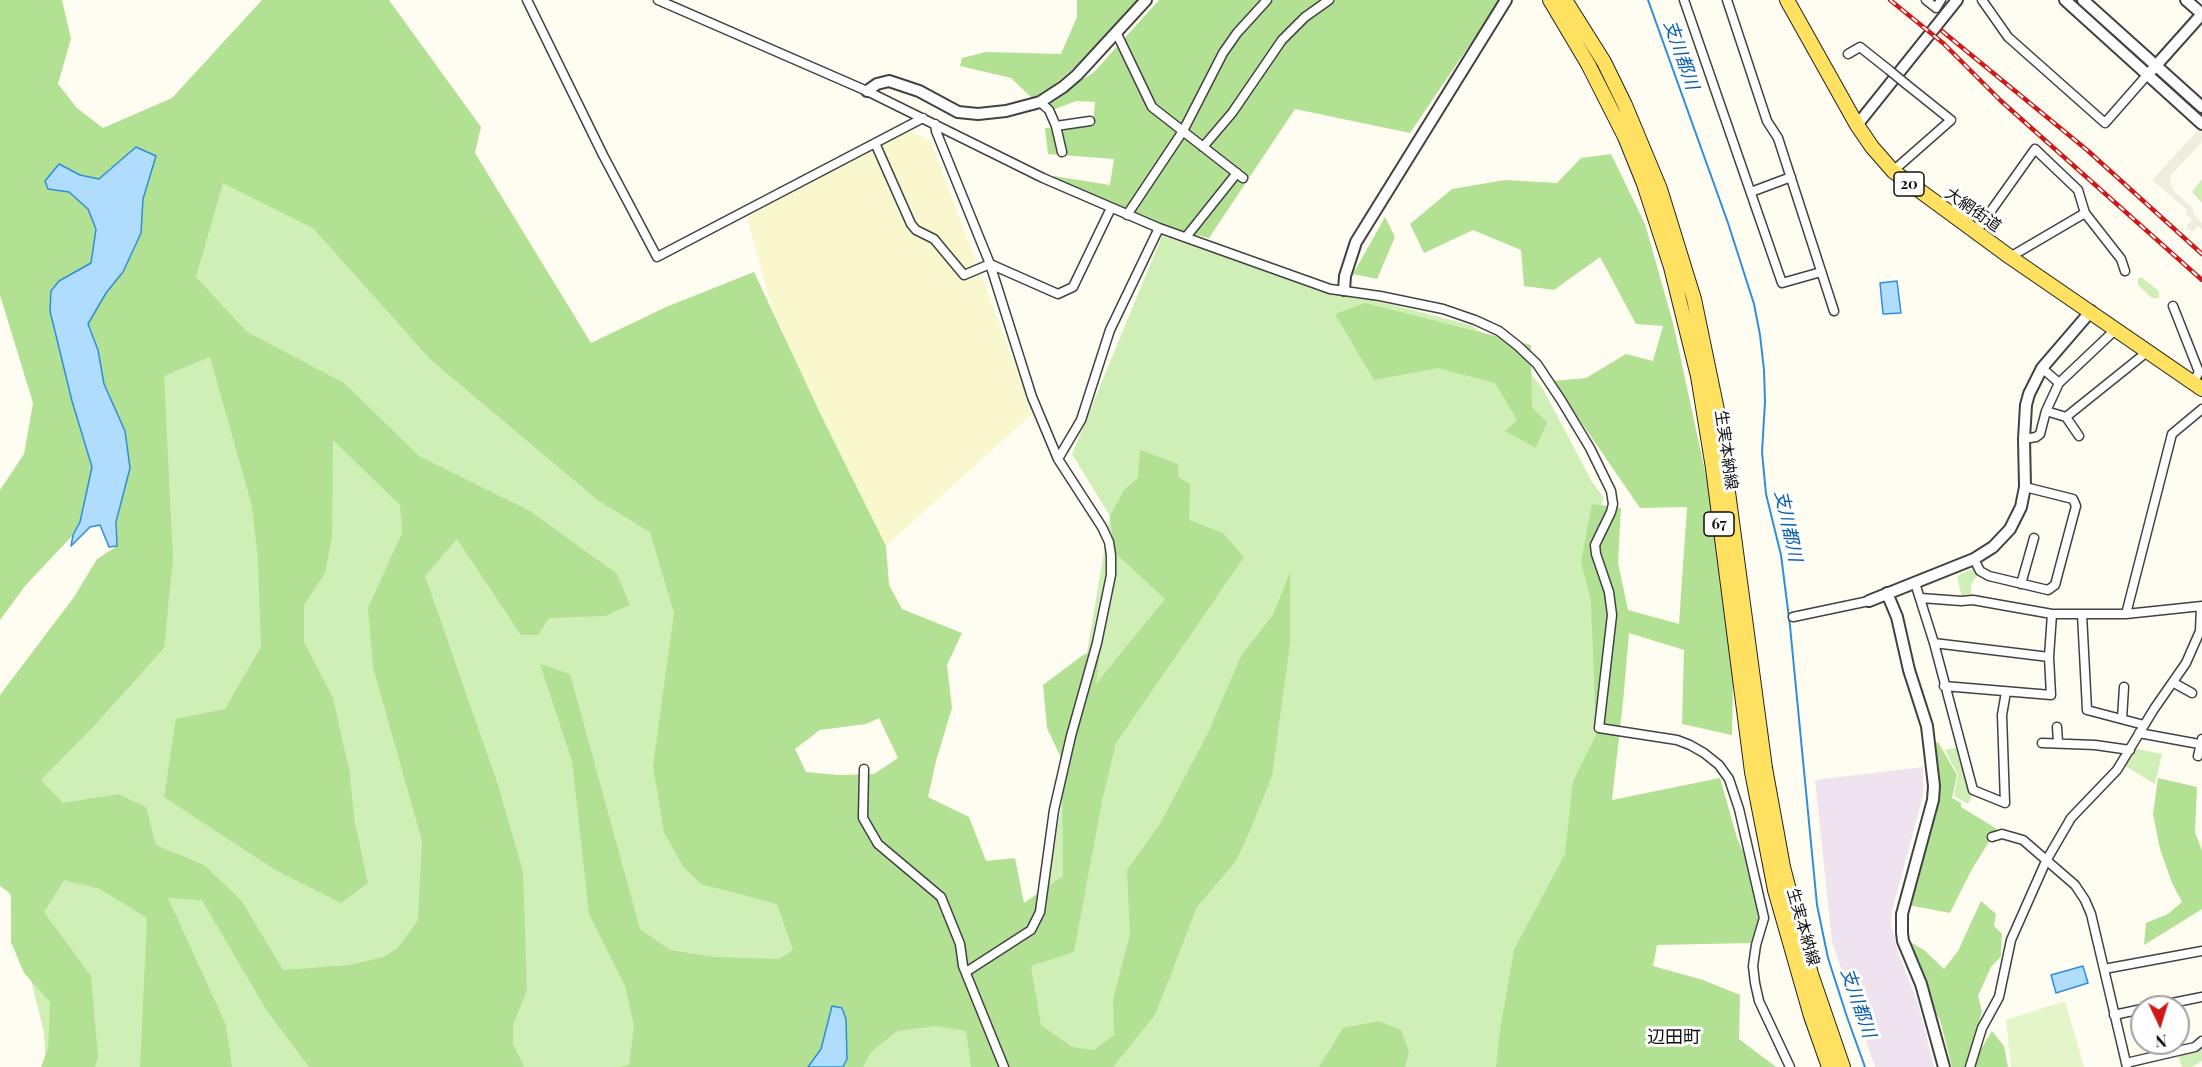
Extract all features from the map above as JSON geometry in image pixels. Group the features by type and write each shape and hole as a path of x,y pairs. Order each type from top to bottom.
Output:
{"main road":[{"name":"生実本納線","path":"1550,0 1588,64 1625,137 1644,184 1671,267 1698,376 1711,457 1752,772 1775,890 1811,1016 1829,1067"},
{"name":"生実本納線","path":"1565,0 1604,62 1629,115 1660,189 1694,299 1717,410 1765,768 1783,867 1811,974 1843,1067"},
{"name":"大網街道","path":"1787,0 1857,125 1893,171 2010,257 2198,386"}],"street":[{"path":"527,0 603,155 657,257 922,118"},
{"path":"658,0 867,91 1043,178 1159,228 1330,289 1443,309 1498,331 1518,345 1537,364 1590,448 1611,491 1613,504 1611,512 1595,545 1609,592 1612,615 1599,728 1677,740 1690,745 1712,759 1729,779 1740,809 1764,918 1753,966 1755,983 1759,1001 1790,1067"},
{"path":"867,91 877,84 889,81 913,88 958,112 978,114 1006,111 1040,102 1077,75 1146,0"},
{"path":"1127,215 1183,131 1223,53 1237,33 1267,0"},
{"path":"1203,147 1232,113 1282,40 1305,17 1329,0"},
{"path":"1344,290 1345,276 1356,242 1506,0"},
{"path":"1684,0 1782,283 1821,272"},
{"path":"1727,0 1767,121 1778,138 1834,311"},
{"path":"1926,0 1936,8 1941,0"},
{"path":"1857,125 1957,0"},
{"path":"1982,0 2008,37 2105,123 2202,14 2186,0"},
{"path":"2065,0 2202,107"},
{"path":"2083,0 2202,124"},
{"path":"1116,32 1152,106 1240,176 1186,237"},
{"path":"1848,54 1860,47 1951,120 1893,171"},
{"path":"1040,102 1049,110 1056,126 1062,152"},
{"path":"1056,126 1090,121"},
{"path":"935,124 990,264 1032,397 1058,459 1102,527 1110,549 1111,575 1097,643 1053,810 1040,912 1031,930 966,972"},
{"path":"874,143 911,224 916,230 934,239 964,275 990,264 1058,294 1073,286 1111,208"},
{"path":"1976,232 2035,149 2078,190 2085,213 2121,259 2125,271"},
{"path":"1751,192 1791,177"},
{"path":"2010,257 2085,213"},
{"path":"1058,459 1080,420 1110,330 1138,276 1159,228"},
{"path":"2173,306 2199,372 2198,386"},
{"path":"1793,617 1869,601 1974,559 1994,547 2010,529 2020,507 2025,487 2026,405 2033,383 2042,368 2091,311"},
{"path":"2024,439 2040,434 2046,411 2059,383 2115,330"},
{"path":"2066,417 2147,352"},
{"path":"2042,368 2059,383"},
{"path":"2126,614 2172,434 2201,410"},
{"path":"2046,411 2066,417 2079,436"},
{"path":"1974,559 1983,573 2048,590 2055,585 2076,506 2073,499 2025,487"},
{"path":"2021,584 2034,538"},
{"path":"1915,583 1934,643 1973,790 2005,803 2002,716 2006,692"},
{"path":"1887,593 1897,616 1909,669 1927,726 1934,786 1933,800 1902,914 1902,933 1903,941 1922,984 1944,1067"},
{"path":"1921,598 1961,602 1972,600 2052,614 2126,614 2201,607 2200,631 2174,683 2117,770 2071,819 2046,861 2011,940 1999,997 1982,1028 1970,1067"},
{"path":"1944,686 2051,695 2049,657 2052,614"},
{"path":"2082,614 2086,710 2122,719 2142,729 2201,741 2198,756"},
{"path":"1934,643 2049,657"},
{"path":"2174,683 2192,693"},
{"path":"2122,719 2124,687"},
{"path":"2057,727 2058,742"},
{"path":"2042,742 2130,750"},
{"path":"864,770 863,818 878,844 941,897 960,944 966,972 1004,1067"},
{"path":"1992,837 2002,834 2023,840 2075,885 2085,900 2091,914 2126,1065 2195,1047 2202,1041"},
{"path":"2104,969 2202,951"},
{"path":"2114,1015 2130,1012"}],"shaded area":[{"path":"2200,128 2202,130 2201,143 2171,175 2170,181 2174,191 2192,207 2194,215 2202,223 2202,229 2198,226 2192,232 2186,226 2192,220 2185,214 2187,210 2152,180"},
{"path":"907,130 930,140 1033,413 886,546 804,381 771,305 747,217"},
{"path":"1923,767 1923,796 1892,911 1891,923 1898,952 1918,1003 1934,1067 1875,1067 1832,942 1815,780"}],"green space":[{"path":"0,0 62,0 71,39 58,84 77,108 103,128 172,98 262,0 389,0 481,127 475,153 591,343 666,307 754,272 886,546 889,585 902,609 962,633 947,665 952,708 928,797 969,817 986,861 1015,858 1024,903 1063,876 1062,760 1047,728 1043,685 1083,655 1100,649 1096,684 1165,599 1114,552 1110,516 1124,490 1138,478 1140,450 1178,464 1178,477 1190,484 1189,520 1223,533 1244,557 1116,743 1102,801 1074,952 1031,966 1041,1025 1072,1047 1094,1050 1114,1035 1113,1000 1130,934 1127,870 1160,824 1207,735 1241,656 1273,615 1290,572 1290,643 1272,776 1236,861 1197,907 1155,1015 1113,1067 971,1067 966,1031 936,1026 897,1031 871,1052 863,1067 843,1067 847,1059 846,1019 833,1006 821,1049 808,1067 619,1067 629,1065 634,1025 625,986 589,914 572,761 540,664 570,674 640,929 670,950 714,957 779,959 793,950 777,904 701,884 683,866 664,832 653,766 674,613 650,532 599,501 432,361 313,228 223,183 196,277 247,332 344,383 419,456 530,511 617,574 630,605 605,616 549,618 538,635 521,635 457,539 425,576 498,785 523,872 527,990 513,1025 513,1044 524,1067 309,1067 267,1011 202,900 168,898 226,1025 232,1067 140,1067 147,918 100,889 64,880 44,912 91,976 98,1057 95,1067 41,1067 48,1048 50,1002 24,973 11,942 11,894 0,886 0,695 74,597 97,559 117,546 116,522 130,468 125,431 104,384 98,350 88,323 106,293 123,272 141,233 143,199 156,156 136,147 99,179 80,175 59,164 48,189 69,192 88,209 96,229 91,263 59,281 51,291 50,311 72,401 92,467 80,522 73,535 25,586 0,620 0,490 24,454 33,403 0,295","holes":["210,357 252,506 258,561 261,647 225,709 176,719 164,797 275,870 341,903 368,883 354,818 350,774 333,698 304,642 304,605 325,573 332,537 333,440 400,505 402,533 368,608 373,667 422,841 418,920 397,949 383,957 350,965 283,970 241,900 204,865 156,845 146,807 118,794 63,803 41,780 92,728 164,648 173,559 164,376","879,718 898,758 874,774 838,775 806,772 795,749 820,730 866,724"]},
{"path":"1077,0 1138,0 1102,44 1035,101 1011,78 960,66 962,58 986,52 1061,54 1077,17"},
{"path":"1159,0 1500,0 1410,133 1295,109 1209,238 1171,229 1056,185 1054,176 1110,185 1114,159 1048,154 1045,128 1093,125 1095,102 1076,101 1053,110 1047,103 1094,72"},
{"path":"1611,154 1645,224 1673,323 1711,499 1733,683 1732,735 1682,724 1684,650 1629,633 1612,800 1720,778 1737,838 1766,902 1752,943 1657,945 1653,966 1703,980 1740,995 1739,1039 1776,1067 1496,1067 1514,950 1565,854 1573,781 1596,735 1591,601 1581,562 1592,504 1621,508 1618,563 1628,610 1679,624 1687,507 1640,508 1553,381 1586,378 1626,354 1653,361 1663,326 1636,324 1600,257 1554,290 1524,286 1521,250 1473,230 1424,253 1410,224 1452,189 1505,180 1557,183 1581,158"},
{"path":"185,176 280,191 672,538 733,743 1040,932 1110,516 1072,454 1162,236 1381,302 1471,325 1515,357 1542,387 1591,480 1604,498 1592,532 1606,608 1590,830 1516,1067 46,1067 44,1033 0,854 0,770 147,565 125,394"},
{"path":"2202,179 2202,203 2192,192"},
{"path":"1385,217 1395,237 1377,279 1353,274"},
{"path":"2141,277 2159,291 2159,298 2152,298 2138,285 2138,279"},
{"path":"1365,303 1531,345 1532,407 1547,422 1536,448 1505,431 1517,420 1495,383 1438,368 1374,380 1335,314"},
{"path":"1974,568 1978,574 1971,585 1971,596 1962,598 1957,576"},
{"path":"1938,742 1957,775 1952,798 1961,803 1961,807 1997,829 1972,869 1950,913 1908,905 1940,779 1934,743"},
{"path":"1959,747 1974,792 1968,804 1954,796 1958,775 1945,750"},
{"path":"2133,748 2162,754 2155,784 2122,764"},
{"path":"2158,778 2197,787 2195,832 2202,851 2202,909 2144,945 2146,923 2168,914 2182,902 2172,883 2160,849 2153,814"},
{"path":"1981,901 1996,914 1994,926 2002,934 2001,956 1991,967 1978,996 1982,1012 1965,1067 1952,1067 1940,1020 1919,983 1907,940 1924,950 1944,969 1958,951"},
{"path":"2065,1001 2084,1067 2011,1067 2006,1020"},
{"path":"1379,1021 1401,1030 1409,1052 1405,1067 1319,1067 1343,1028"},
{"path":"1992,1031 2004,1046 2008,1067 1975,1067 1975,1059"},
{"path":"2202,1047 2202,1061 2192,1067 2182,1067 2178,1055 2190,1055 2190,1049"}],"water":[{"path":"136,147 156,156 143,199 141,233 123,272 106,293 88,324 98,350 104,384 125,431 130,468 116,522 117,546 109,547 100,525 90,527 71,546 73,535 80,522 92,467 72,401 50,311 51,291 59,281 91,263 96,229 88,209 69,192 48,189 45,181 59,164 80,175 99,179"},
{"path":"1897,281 1901,313 1883,314 1880,283"},
{"path":"2083,966 2088,983 2056,993 2051,975"},
{"path":"832,1006 842,1008 846,1019 847,1059 843,1067 808,1067 821,1049"}],"waterway":[{"name":"支川都川","path":"1648,0 1728,223 1754,304 1764,370 1762,452 1766,494 1781,555 1790,626 1817,905 1828,958 1865,1067"}],"railway":[{"path":"1890,0 1943,43 2001,101 2202,280"},
{"path":"1942,31 2087,150 2202,254"}],"district":[{"name":"辺田町","path":"1674,1037"}]}
